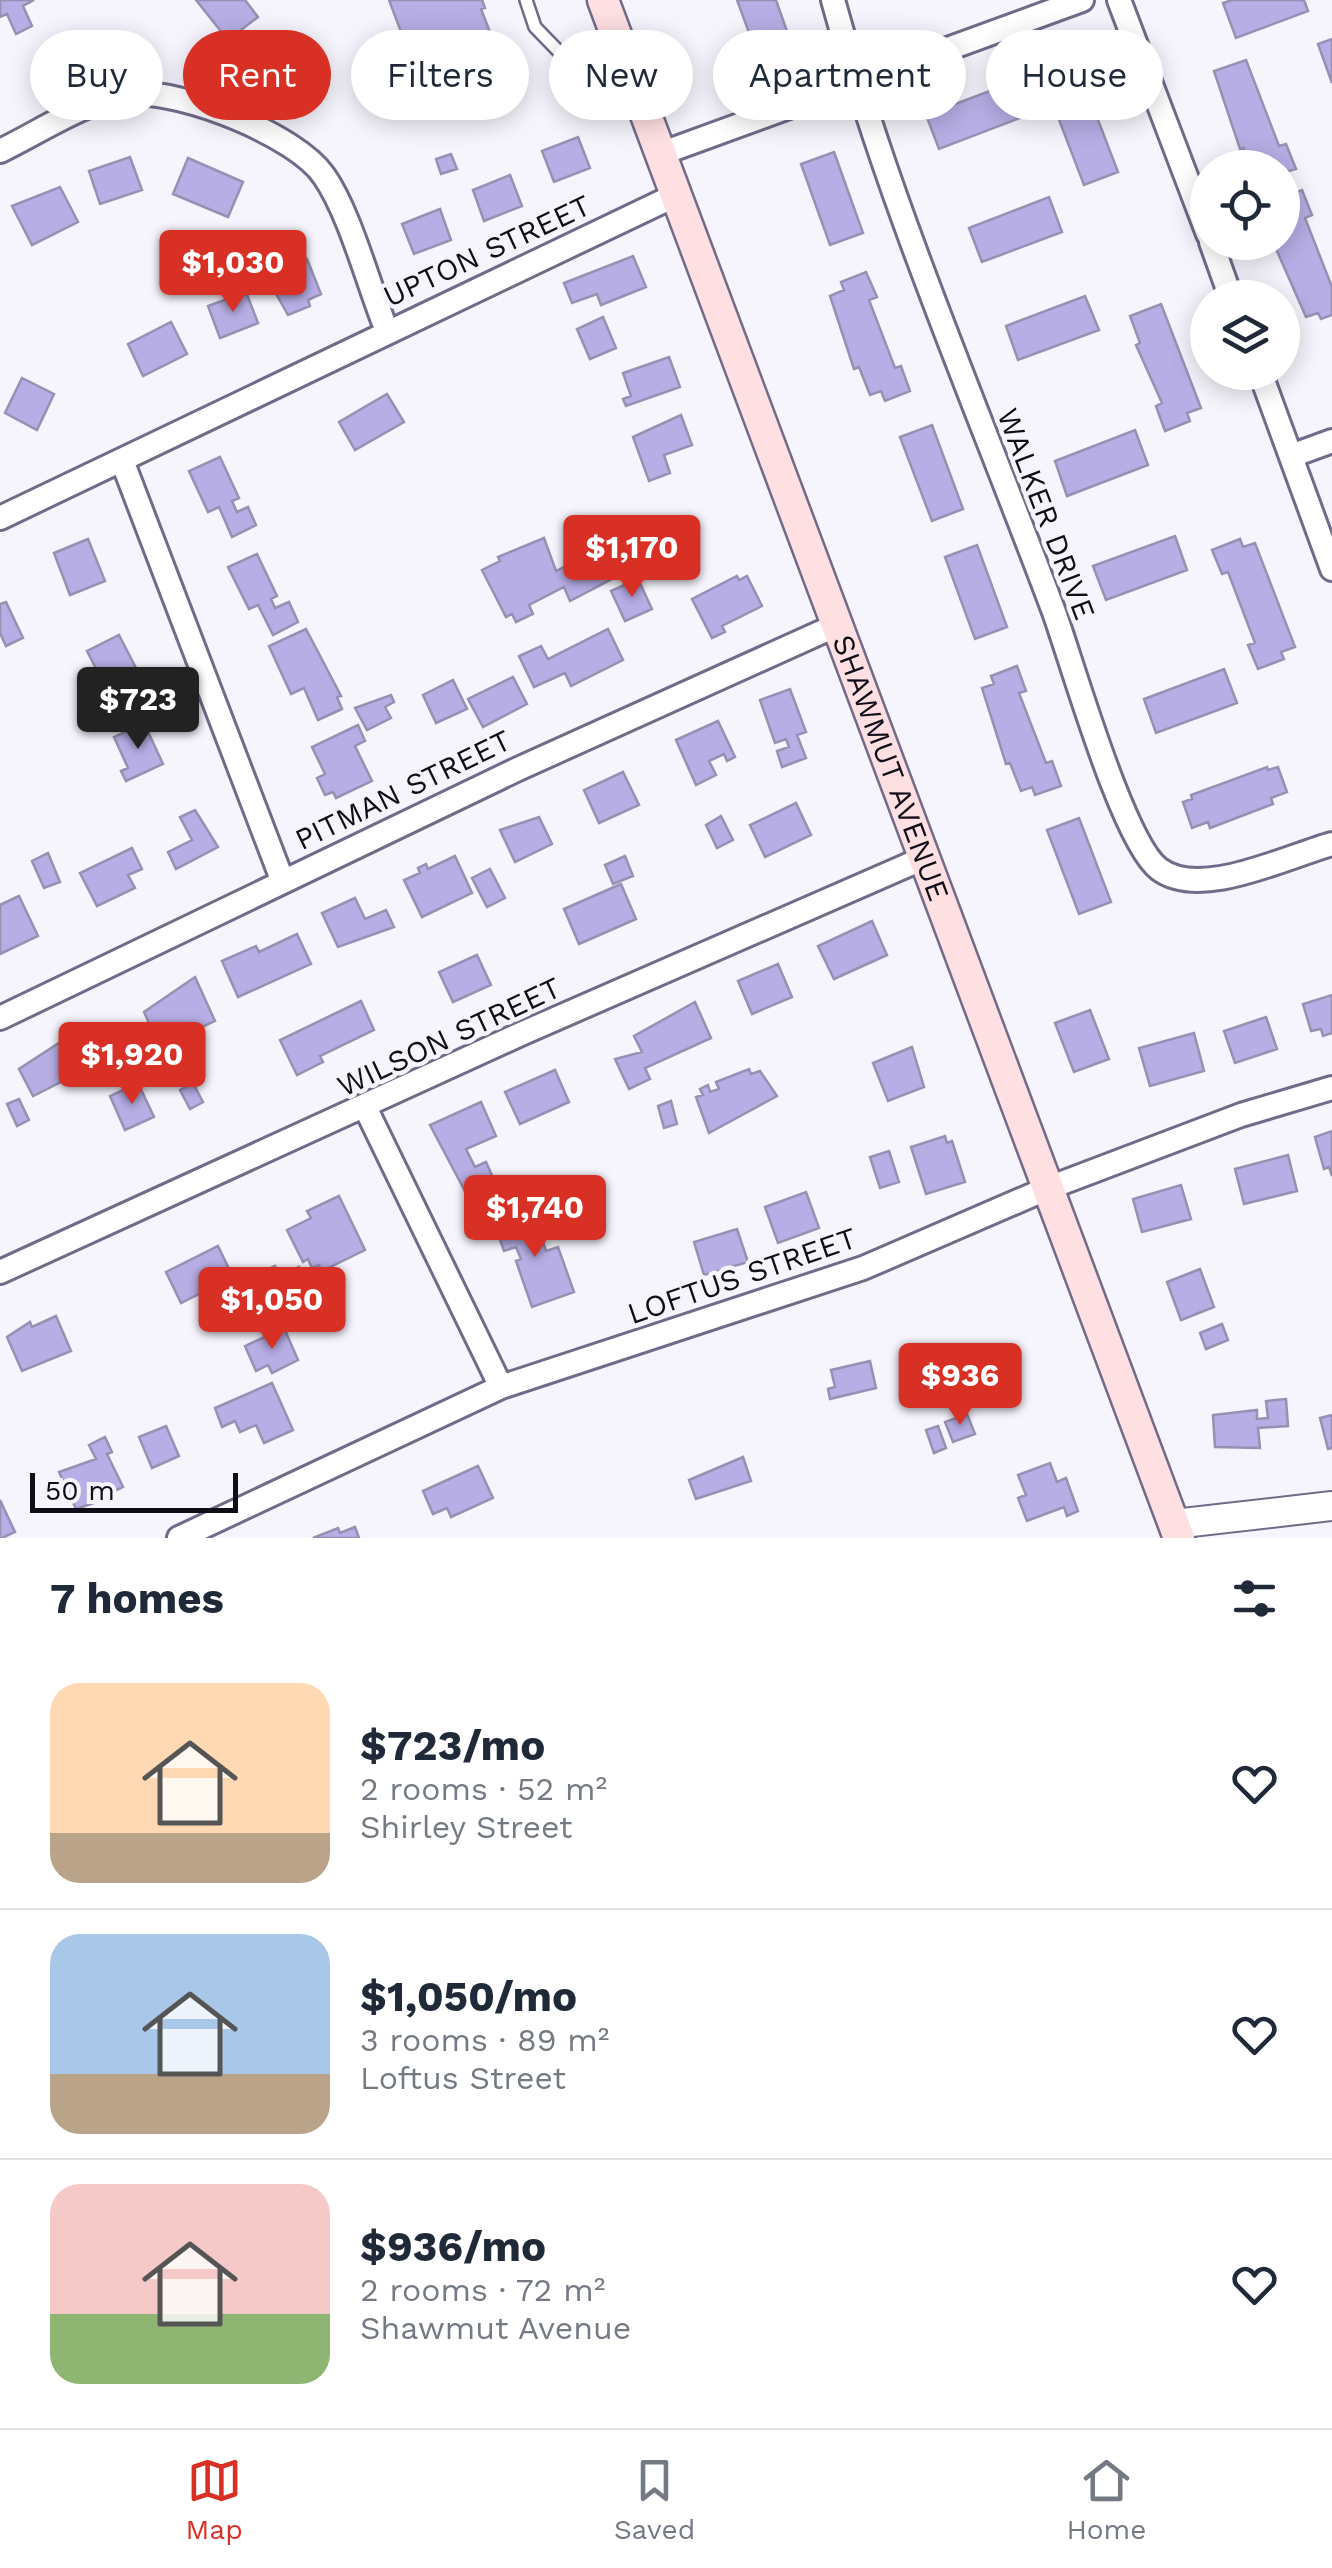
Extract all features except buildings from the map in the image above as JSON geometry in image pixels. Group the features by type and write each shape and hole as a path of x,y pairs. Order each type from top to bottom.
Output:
{"main road":[{"name":"SHAWMUT AVENUE","path":"603,0 614,30"},
{"name":"SHAWMUT AVENUE","path":"647,120 1176,1531"}],"street":[{"name":"WALKER DRIVE","path":"833,0 841,30"},
{"path":"966,42 1082,0"},
{"path":"1119,0 1190,187"},
{"path":"0,150 132,94 165,96 273,132 302,151 324,176 387,331"},
{"path":"660,154 753,120"},
{"name":"WALKER DRIVE","path":"869,120 958,372 1058,624 1118,802 1147,858 1166,874 1198,883 1218,881 1332,844"},
{"name":"UPTON STREET","path":"0,518 676,195"},
{"path":"1267,390 1332,569"},
{"path":"1291,456 1332,441"},
{"path":"122,463 283,882"},
{"name":"PITMAN STREET","path":"0,1018 692,687 837,625"},
{"name":"WILSON STREET","path":"0,1272 366,1109 524,1033 924,858"},
{"name":"LOFTUS STREET","path":"180,1538 214,1531 501,1388 863,1268 1046,1189 1242,1115 1332,1088"},
{"path":"366,1109 501,1388"},
{"path":"1176,1531 1332,1506"}],"lane":[{"path":"526,0 535,27 549,41"}]}
